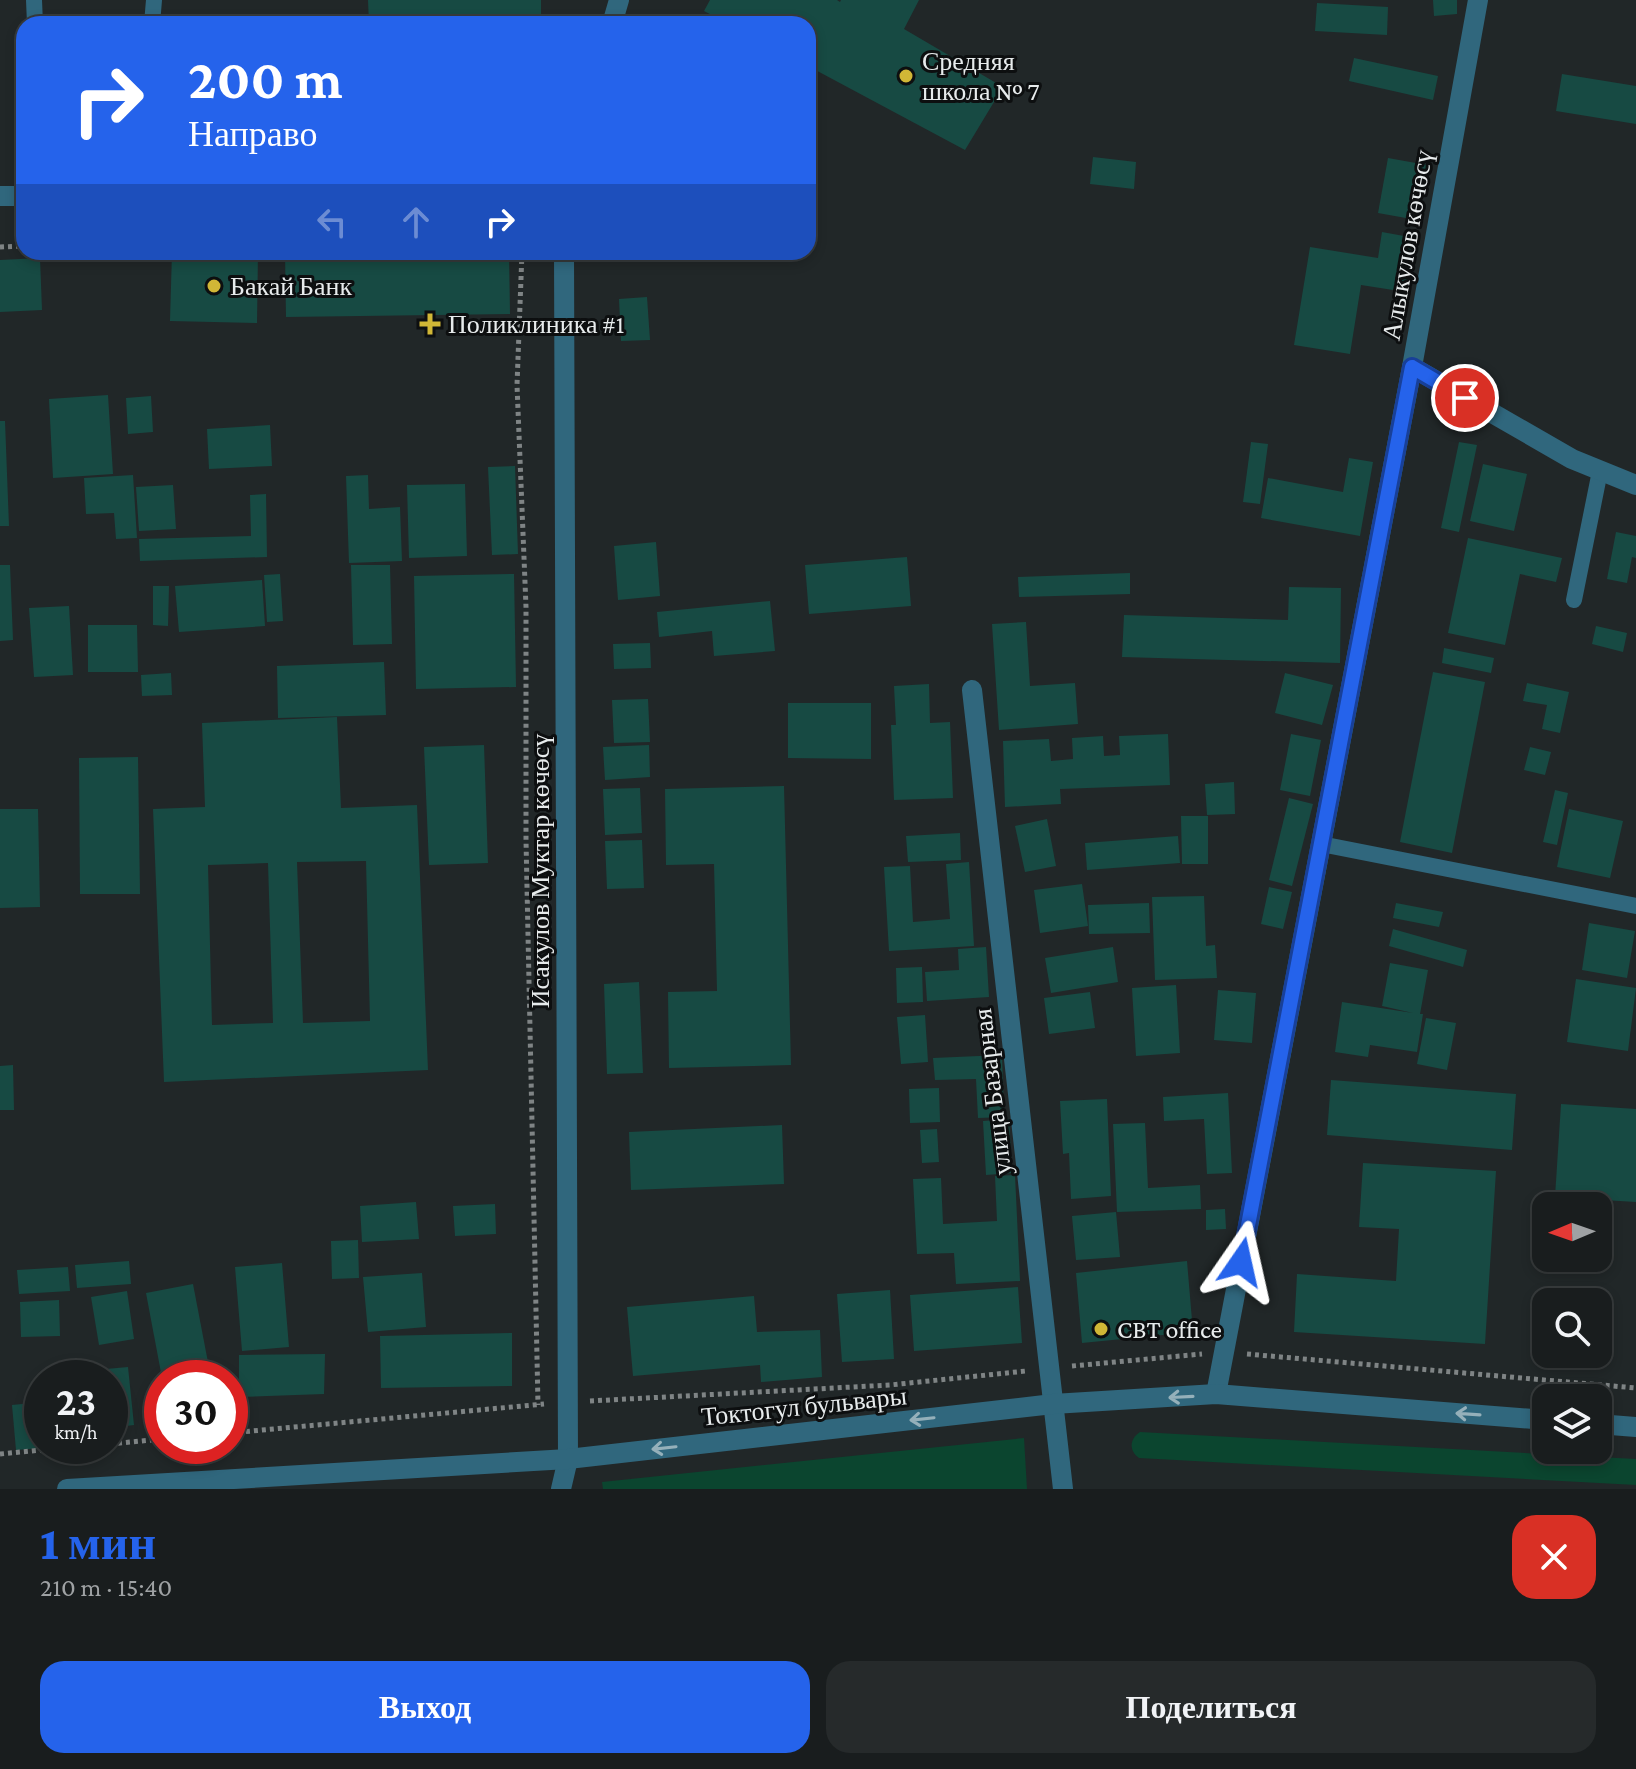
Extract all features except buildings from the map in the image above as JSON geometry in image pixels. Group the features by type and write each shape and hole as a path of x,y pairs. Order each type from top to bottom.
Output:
{"street":[{"name":"Алыкулов көчөсү","path":"1216,1394 1412,367 1478,0"},
{"name":"Исакулов Муктар көчөсү","path":"561,1489 568,1459 564,260"},
{"path":"1412,367 1572,459 1636,485"},
{"name":"улица Базарная","path":"972,690 1063,1489"},
{"name":"Токтогул бульвары","path":"67,1489 568,1459 1053,1404 1216,1394 1532,1419"},
{"path":"1612,1425 1636,1427"}],"lane":[{"path":"1574,600 1600,471"},
{"path":"1321,844 1636,906"}],"path":[{"path":"248,1431 538,1405 526,871 526,607 517,385 522,260"},
{"path":"0,1454 24,1452"}],"green space":[{"path":"1140,1432 1532,1453 1532,1464 1612,1464 1612,1458 1636,1459 1636,1485 1139,1458 1133,1452 1134,1438"},
{"path":"1024,1438 1027,1489 603,1489 602,1482"}],"place":[{"name":"Средняя школа № 7","path":"906,76"},
{"name":"Бакай Банк","path":"214,286"},
{"name":"Поликлиника #1","path":"430,324"},
{"name":"CBT office","path":"1101,1329"}],"route":[{"path":"1241,1262 1412,367 1465,398"}]}
